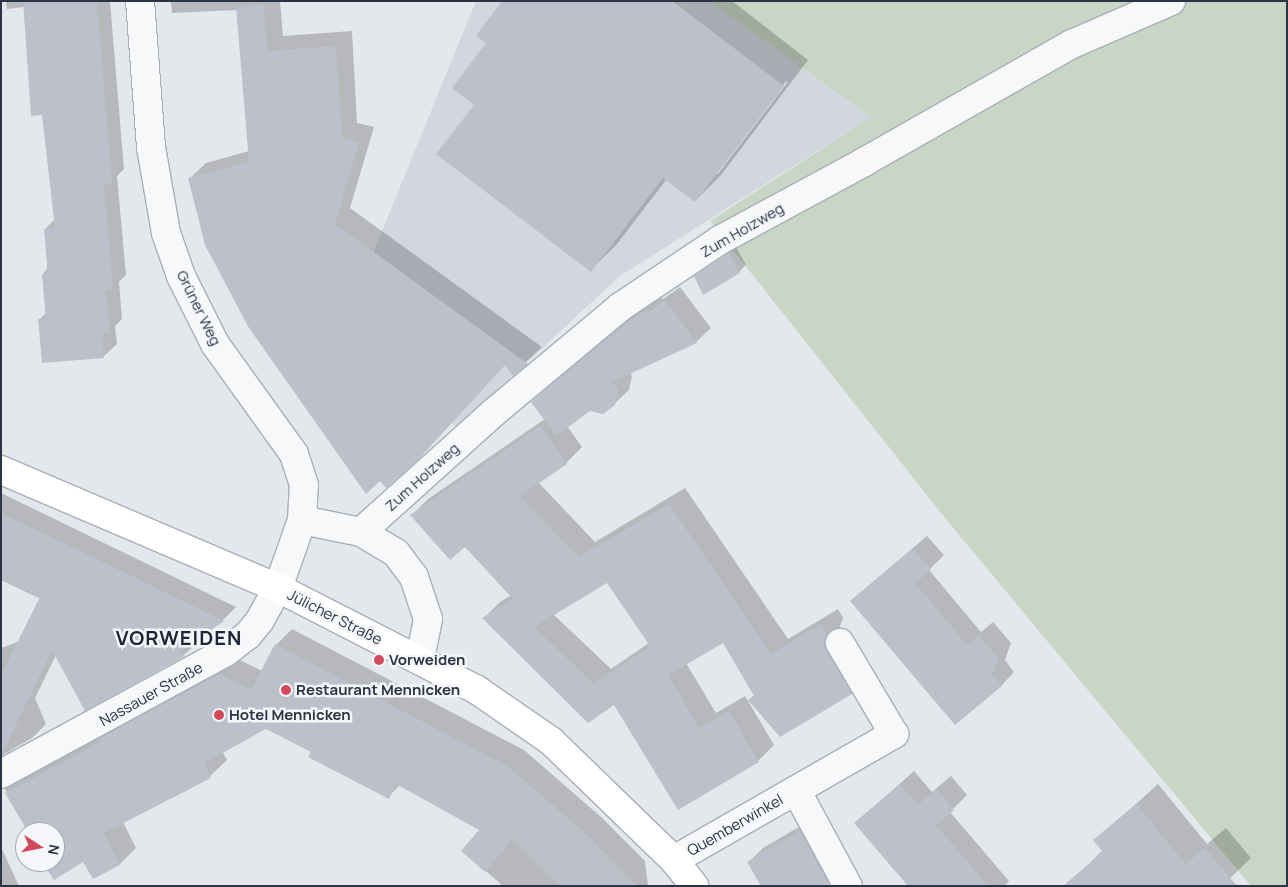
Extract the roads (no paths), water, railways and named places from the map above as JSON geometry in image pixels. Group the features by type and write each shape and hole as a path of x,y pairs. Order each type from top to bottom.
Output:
{"main road":[{"name":"Jülicher Straße","path":"1,470 278,588 420,659 477,690 551,741 674,860 694,886"}],"street":[{"name":"Grüner Weg","path":"140,1 151,147 166,233 182,276 215,344 294,454 304,485 302,520 278,588"},
{"name":"Zum Holzweg","path":"361,532 493,413 620,307 720,240 864,162 1072,44 1171,1"},
{"path":"302,520 361,532 396,553 414,577 428,619 420,659"},
{"name":"Nassauer Straße","path":"1,774 226,652 248,635 260,620 278,588"},
{"name":"Quemberwinkel","path":"674,860 894,734 840,643"},
{"name":"Quemberwinkel","path":"796,790 848,886"}],"place":[{"name":"Vorweiden","path":"379,660"},
{"name":"Restaurant Mennicken","path":"286,690"},
{"name":"Hotel Mennicken","path":"219,715"}],"district":[{"name":"VORWEIDEN","path":"179,637"}]}
